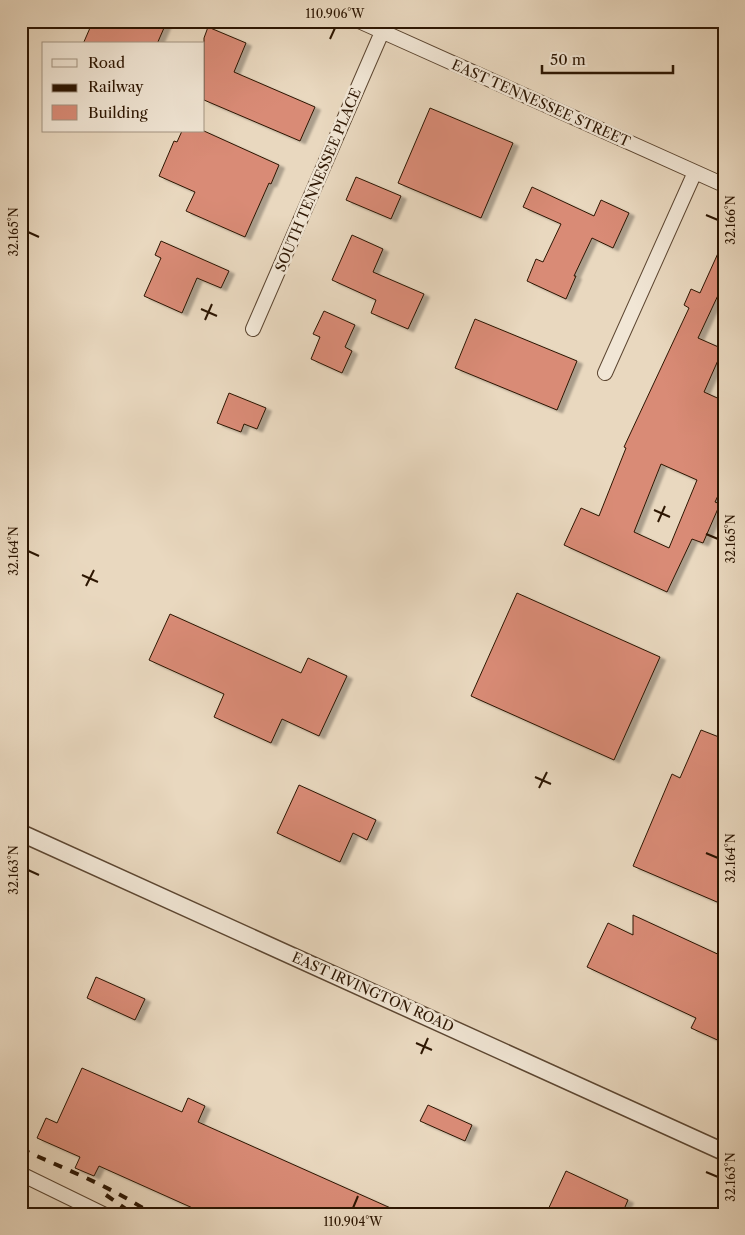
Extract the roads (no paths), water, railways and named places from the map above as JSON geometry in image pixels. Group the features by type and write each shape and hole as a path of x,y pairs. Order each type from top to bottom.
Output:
{"street":[{"name":"EAST TENNESSEE STREET","path":"359,21 724,184"},
{"name":"SOUTH TENNESSEE PLACE","path":"253,329 382,32"},
{"path":"605,373 695,172"},
{"name":"EAST IRVINGTON ROAD","path":"21,833 724,1152"},
{"path":"21,1174 104,1214"}],"railway":[{"path":"21,1149 105,1187 152,1214"},
{"path":"106,1195 133,1214"}]}
